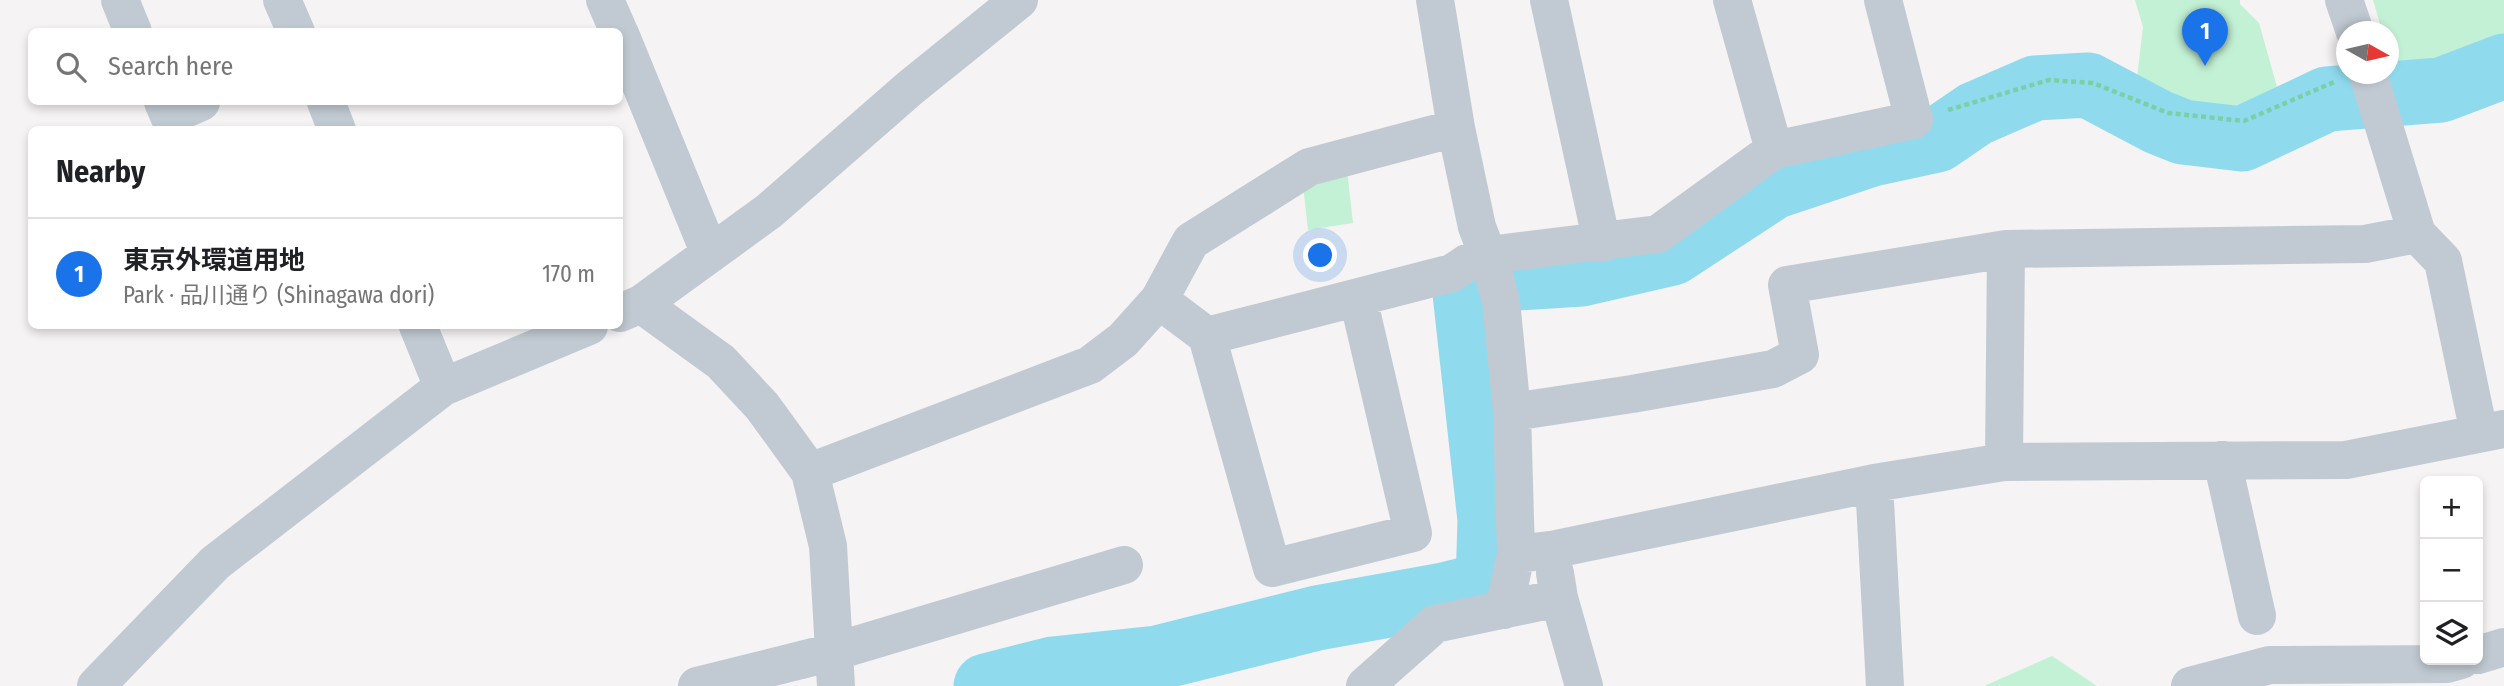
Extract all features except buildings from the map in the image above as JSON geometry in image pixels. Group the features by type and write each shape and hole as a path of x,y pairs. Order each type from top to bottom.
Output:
{"street":[{"path":"120,0 131,28"},
{"path":"282,0 294,28"},
{"path":"605,0 617,28"},
{"path":"834,669 828,545 810,472 762,407 720,362 630,308 769,211 910,88 1018,0"},
{"path":"1435,0 1456,128 1477,227 1489,257 1501,301 1512,412 1533,552 1559,598 1584,686"},
{"path":"1549,0 1602,243"},
{"path":"1732,0 1773,150"},
{"path":"1207,336 1452,273 1467,263 1489,257 1658,234 1773,150 1914,121 1882,0"},
{"path":"2344,0 2351,21"},
{"path":"623,43 710,254"},
{"path":"1533,552 1874,483 2004,462 2346,460 2491,431 2443,261 2417,234 2384,121 2363,84"},
{"path":"164,105 169,116 194,105"},
{"path":"327,105 335,126"},
{"path":"810,472 1090,365 1123,340 1159,300 1191,241 1309,167 1456,128"},
{"path":"1512,412 1773,369 1800,355 1787,285 2006,249 2365,244 2417,234"},
{"path":"2004,462 2006,249"},
{"path":"1159,300 1207,336 1272,568 1413,533 1358,298"},
{"path":"419,329 443,387"},
{"path":"96,686 215,562 443,387 582,329"},
{"path":"2222,460 2257,616"},
{"path":"1874,483 1885,686"},
{"path":"1504,610 1533,552"},
{"path":"696,686 834,669 1124,565"},
{"path":"1365,686 1435,624 1559,598"},
{"path":"2483,653 2504,647"},
{"path":"2190,686 2270,665 2420,664"}],"path":[{"path":"1914,121 2049,80 2093,83 2168,113 2244,121 2344,84"}],"green space":[{"path":"2135,0 2240,0 2240,4 2259,23 2277,87 2238,106 2199,104 2136,86 2143,27"},
{"path":"2373,0 2504,0 2504,50 2469,65 2399,77 2399,21 2379,21"},
{"path":"1347,170 1353,223 1308,230 1303,185"},
{"path":"2052,656 2097,686 1984,686"}],"waterway":[{"path":"986,686 1053,669 1157,658 1317,618 1444,595 1488,584 1490,520 1465,293 1470,281 1581,274 1672,253 1773,187 1872,154 1937,140 1975,114 2035,88 2088,85 2158,122 2183,132 2242,139 2327,99 2441,90 2504,66"}],"place":[{"name":"東京外環道用地","path":"2205,66"}]}
